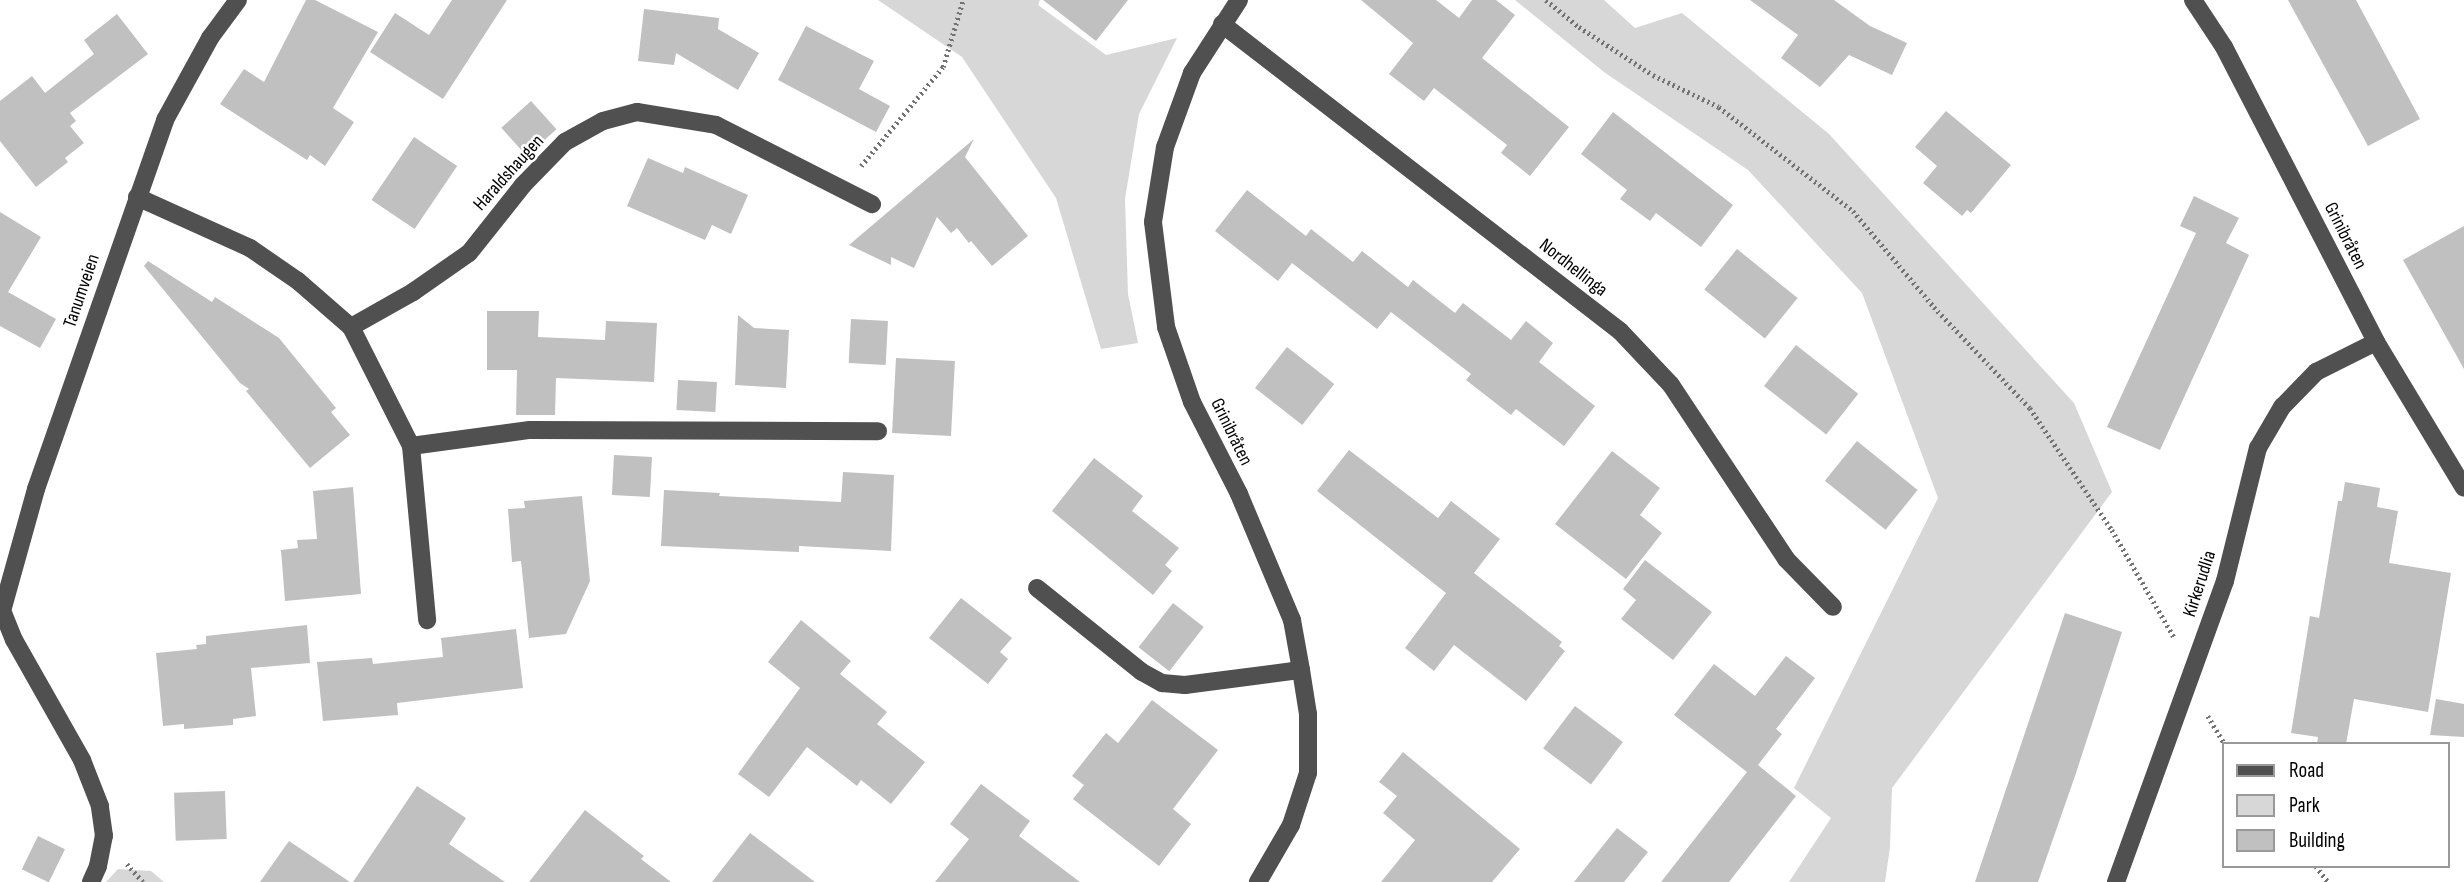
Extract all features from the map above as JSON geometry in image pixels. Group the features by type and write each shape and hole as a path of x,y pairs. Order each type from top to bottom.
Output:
{"street":[{"name":"Tanumveien","path":"91,882 98,866 104,836 100,806 82,760 14,640 1,610 36,489 165,120 210,38 238,0"},
{"name":"Grinibråten","path":"1238,0 1192,73 1165,147 1153,222 1166,327 1188,390 1239,494 1292,620 1301,670 1308,714 1308,773 1291,825 1258,882"},
{"name":"Grinibråten","path":"2193,0 2224,47 2376,342 2464,488"},
{"name":"Nordhellinga","path":"1222,24 1620,331 1671,385 1786,559 1833,607"},
{"name":"Haraldshaugen","path":"351,327 413,292 469,253 523,185 565,142 603,121 637,112 716,125 872,204"},
{"path":"137,197 250,248 298,281 351,327 411,446 427,620"},
{"name":"Kirkerudlia","path":"2116,882 2225,581 2258,448 2282,407 2316,372 2376,342"},
{"path":"411,446 530,430 878,431"},
{"path":"1037,588 1142,672 1162,683 1185,685 1301,670"}],"path":[{"path":"842,187 943,67 963,0"},
{"path":"1546,0 1580,27 1653,75 1719,107 1853,211 1934,307 2030,408 2112,530 2169,627 2213,727 2224,742"}],"green space":[{"path":"878,0 1040,0 1038,5 1106,55 1177,38 1139,114 1125,199 1128,294 1138,343 1101,349 1056,198 962,57"},
{"path":"1515,0 1604,0 1635,28 1682,13 1829,134 2074,403 2112,492 1892,788 1890,847 1885,882 1789,882 1831,818 1794,788 1938,498 1862,293 1748,170 1604,72"},
{"path":"118,869 151,871 164,882 106,882"}],"building":[{"path":"306,0 315,0 378,32 333,108 354,122 325,166 310,155 307,160 220,104 244,69 264,82"},
{"path":"452,0 507,0 443,99 370,52 395,13 429,35"},
{"path":"1043,0 1128,0 1096,41"},
{"path":"1361,0 1436,0 1459,18 1472,0 1496,0 1515,15 1482,58 1569,127 1530,176 1501,153 1507,145 1434,88 1424,101 1389,74 1413,43"},
{"path":"1750,0 1834,0 1870,26 1907,43 1892,75 1849,55 1820,87 1781,58 1798,35"},
{"path":"2288,0 2356,0 2420,119 2368,146"},
{"path":"644,9 719,18 718,29 759,53 738,90 676,53 674,65 638,61"},
{"path":"117,14 148,54 70,113 76,121 70,126 84,143 65,158 68,162 36,187 0,141 0,101 32,76 45,93 94,54 84,40"},
{"path":"806,26 874,61 859,89 890,106 876,132 778,80"},
{"path":"531,101 556,129 527,156 501,128"},
{"path":"1946,111 2011,165 1971,213 1967,210 1962,216 1923,183 1937,166 1915,147"},
{"path":"1613,112 1733,205 1701,247 1656,213 1650,221 1620,199 1627,190 1581,154"},
{"path":"414,137 457,166 415,229 372,200"},
{"path":"974,139 965,157 1028,236 992,266 957,228 951,233 937,217 914,268 891,257 891,265 849,245"},
{"path":"648,158 683,173 685,167 748,195 731,234 712,225 705,240 627,206"},
{"path":"1247,190 1306,236 1311,229 1353,262 1362,251 1408,287 1413,280 1455,313 1463,303 1511,340 1526,321 1553,343 1539,362 1595,406 1564,446 1516,409 1511,415 1466,380 1471,374 1391,312 1377,329 1292,263 1278,281 1215,231"},
{"path":"2194,196 2239,218 2226,243 2249,255 2160,450 2107,427 2196,233 2180,226"},
{"path":"0,212 41,237 8,292 56,319 40,348 0,326"},
{"path":"2464,226 2464,369 2403,260"},
{"path":"1737,249 1798,298 1765,338 1704,289"},
{"path":"148,261 212,302 215,297 279,338 336,408 331,412 350,435 310,468 246,391 249,389 240,383 144,266"},
{"path":"487,311 539,311 538,337 605,340 606,321 657,323 654,382 556,378 555,415 516,415 517,370 487,370"},
{"path":"738,315 754,328 789,330 786,388 735,385"},
{"path":"851,319 888,321 886,365 849,363"},
{"path":"1796,345 1858,394 1826,435 1764,386"},
{"path":"1287,347 1334,384 1302,425 1255,388"},
{"path":"896,358 955,361 951,436 892,433"},
{"path":"678,380 717,382 715,412 676,410"},
{"path":"1857,441 1918,490 1886,530 1825,481"},
{"path":"1349,450 1438,518 1451,501 1500,539 1474,573 1562,642 1559,646 1565,651 1526,701 1454,645 1434,671 1405,648 1446,593 1317,491"},
{"path":"1612,451 1660,488 1640,515 1662,533 1626,579 1555,524"},
{"path":"614,455 652,457 650,497 612,495"},
{"path":"1094,458 1143,496 1132,511 1179,548 1165,565 1172,571 1153,595 1052,511"},
{"path":"843,472 894,475 891,551 799,546 799,552 661,546 664,490 720,493 719,496 841,502"},
{"path":"2345,482 2380,488 2377,507 2398,511 2389,563 2451,573 2428,712 2354,699 2346,742 2317,742 2318,737 2291,733 2310,616 2319,618 2338,501 2342,501"},
{"path":"353,487 361,594 285,601 281,550 298,548 297,540 317,539 313,491"},
{"path":"582,496 590,581 566,634 529,638 521,561 512,562 508,509 525,508 524,501"},
{"path":"1645,560 1712,612 1673,660 1621,619 1636,600 1623,589"},
{"path":"961,598 1012,638 1000,652 1008,659 988,684 929,638"},
{"path":"1173,603 1204,627 1169,671 1139,647"},
{"path":"2065,613 2122,632 2075,776 2038,882 1975,882"},
{"path":"801,620 851,661 840,674 887,712 877,724 925,762 891,804 861,780 857,786 807,747 769,797 738,774 800,688 768,662"},
{"path":"307,625 310,663 251,668 256,716 233,719 233,725 184,729 184,724 163,726 156,653 197,649 196,645 206,644 206,636"},
{"path":"516,629 523,688 397,703 398,715 323,721 317,662 372,658 373,664 443,657 441,638"},
{"path":"1786,656 1815,678 1776,729 1782,734 1758,765 1796,796 1729,882 1661,882 1747,772 1674,715 1714,664 1755,696"},
{"path":"2436,699 2464,704 2464,737 2430,735"},
{"path":"1152,700 1218,750 1173,809 1191,824 1159,866 1073,799 1084,785 1072,776 1106,733 1118,743"},
{"path":"1575,706 1623,742 1591,784 1543,748"},
{"path":"1403,752 1520,849 1492,882 1381,882 1415,840 1383,813 1397,796 1379,782"},
{"path":"981,784 1030,821 1019,836 1080,882 935,882 969,839 950,824"},
{"path":"417,786 466,818 449,844 505,882 353,882"},
{"path":"225,791 227,839 176,841 174,793"},
{"path":"585,810 644,856 641,859 671,882 529,882"},
{"path":"1617,828 1648,852 1624,882 1574,882"},
{"path":"750,833 815,882 712,882"},
{"path":"38,836 65,849 49,882 22,869"},
{"path":"289,841 350,882 260,882"}]}
